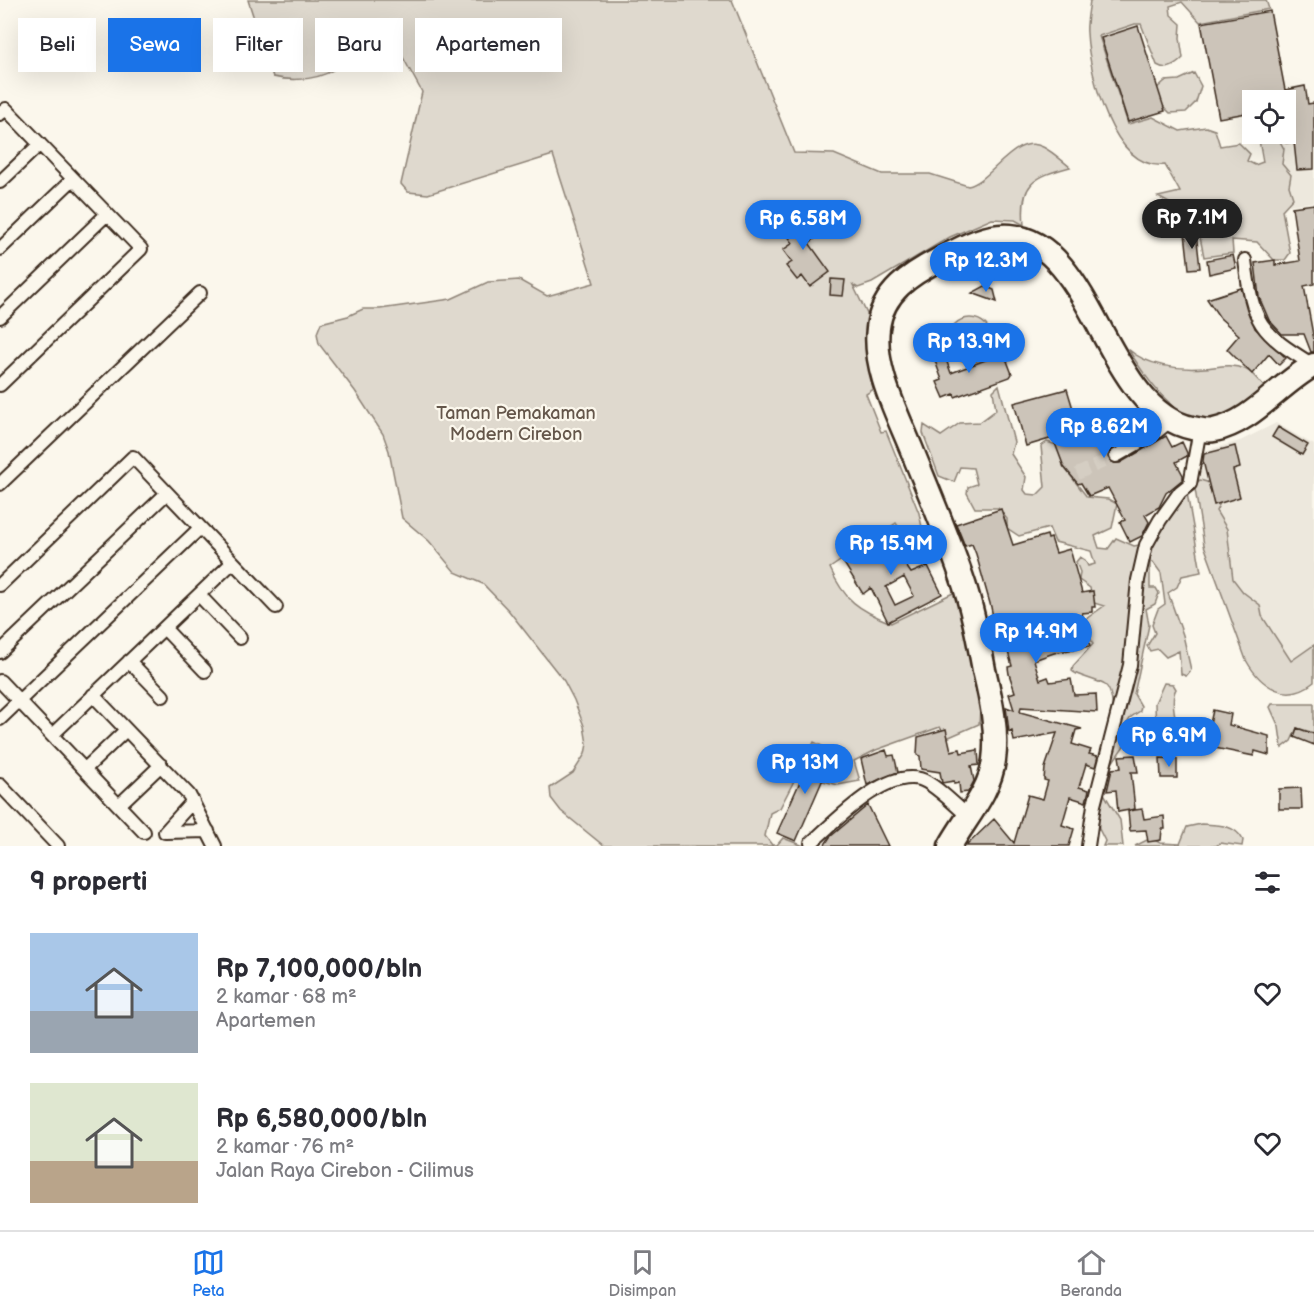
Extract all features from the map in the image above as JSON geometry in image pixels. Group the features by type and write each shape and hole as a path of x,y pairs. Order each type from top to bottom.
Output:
{"highway":[{"path":"950,846 991,776 994,760 993,718 962,577 885,381 877,348 878,329 888,298 899,285 924,267 971,244 1008,236 1033,242 1047,252 1069,276 1144,397 1171,420 1212,431 1237,421 1313,365"}],"street":[{"path":"0,114 6,109 141,249 0,385"},
{"path":"0,182 40,144"},
{"path":"0,249 73,179"},
{"path":"0,317 107,214"},
{"path":"1245,260 1250,291 1260,325 1276,341 1313,365"},
{"path":"0,484 200,293"},
{"path":"1116,456 1154,434 1171,420"},
{"path":"1088,846 1095,805 1130,665 1138,580 1146,545 1180,492 1190,484 1200,429"},
{"path":"0,585 133,458 276,607"},
{"path":"0,652 167,493"},
{"path":"0,719 200,528"},
{"path":"52,735 233,562"},
{"path":"199,595 240,638"},
{"path":"164,628 205,671"},
{"path":"129,661 163,696"},
{"path":"0,681 144,831"},
{"path":"93,695 193,801 214,846"},
{"path":"85,769 126,730"},
{"path":"119,805 160,765"},
{"path":"811,843 863,797 877,789 904,780 923,780 968,816"},
{"path":"0,785 58,846"},
{"path":"193,801 165,832 208,831"}],"shaded area":[{"path":"1314,125 1314,202 1289,205 1281,144 1296,144 1296,128"},
{"path":"1276,423 1314,445 1314,676 1272,684 1194,480 1200,452 1240,441"}],"green space":[{"name":"Taman Pemakaman Modern Cirebon","path":"248,0 732,0 794,153 834,154 882,174 930,174 968,186 977,183 1013,152 1023,146 1033,144 1047,149 1070,167 1047,174 1032,184 1024,200 1024,225 1015,220 992,219 950,237 872,283 858,288 853,285 868,316 866,349 874,389 866,394 881,432 886,431 919,513 922,527 906,538 896,523 830,568 841,588 854,603 891,623 953,593 957,597 981,694 979,724 947,738 940,727 876,750 854,761 860,781 838,785 823,781 836,753 814,742 780,808 770,813 765,836 772,845 777,845 783,838 804,846 604,846 561,811 551,798 550,788 573,773 585,754 587,744 584,726 574,700 564,681 509,611 483,584 455,572 429,541 402,518 389,451 383,434 355,391 319,344 317,333 321,323 348,316 363,309 380,309 451,299 488,282 519,280 547,296 594,283 553,155 428,194 408,192 401,184 422,92 403,57 403,18 315,18 315,72 328,72 308,78 290,79 273,77 271,72 303,72 303,18 254,18"},
{"path":"1090,0 1266,0 1269,9 1200,22 1182,2 1170,6 1171,15 1181,24 1180,38 1183,58 1168,68 1157,65 1141,24 1099,36 1128,124 1153,117 1180,131 1206,127 1215,130 1220,146 1239,143 1250,154 1247,161 1255,165 1263,162 1260,144 1281,144 1284,149 1282,164 1291,175 1289,186 1293,198 1282,210 1290,253 1285,260 1274,260 1257,242 1232,240 1233,253 1204,257 1199,232 1186,232 1184,211 1158,197 1180,192 1165,165 1147,163 1131,152 1118,136 1107,116 1093,71 1087,21"},
{"path":"1194,73 1201,86 1196,102 1186,112 1170,113 1161,104 1155,90 1165,81 1179,80"},
{"path":"970,318 985,325 992,340 985,355 970,362 955,355 948,340 955,325"},
{"path":"1128,349 1144,359 1164,366 1240,367 1256,377 1265,388 1227,415 1211,419 1195,418 1168,402 1146,376"},
{"path":"999,385 1014,442 1011,454 1026,477 1024,490 1027,494 1037,495 1045,487 1041,446 1047,442 1060,446 1063,466 1087,497 1108,499 1117,504 1112,528 1095,536 1099,548 1108,549 1116,538 1134,546 1139,545 1161,511 1187,493 1201,572 1182,576 1177,587 1168,593 1183,635 1191,670 1186,676 1181,674 1179,651 1166,657 1158,649 1150,651 1147,646 1155,633 1152,625 1158,609 1165,604 1161,573 1153,562 1150,563 1150,588 1156,588 1159,593 1155,604 1146,609 1149,625 1134,694 1141,706 1140,711 1131,717 1122,731 1126,743 1112,763 1109,762 1113,709 1109,690 1102,683 1072,671 1073,666 1093,644 1086,628 1086,619 1104,606 1094,603 1090,588 1079,580 1080,572 1076,562 1080,557 1088,566 1095,564 1091,551 1055,542 1049,528 1019,536 1007,528 1007,519 998,508 975,508 967,493 968,487 977,484 973,468 960,467 954,482 939,476 923,433 924,425 941,436 960,423 980,422 996,410 993,391"},
{"path":"1200,480 1210,483 1221,501 1216,511 1227,529 1233,579 1243,592 1260,605 1262,616 1291,661 1314,645 1314,682 1304,688 1294,692 1285,692 1267,685 1252,670 1246,660 1204,545 1195,489 1195,483"},
{"path":"1164,683 1173,684 1176,689 1174,707 1178,725 1168,735 1170,752 1155,755 1146,749 1156,736 1155,703"},
{"path":"1272,704 1314,704 1314,733 1297,728 1291,741 1282,748 1279,727 1270,707"},
{"path":"1103,792 1120,820 1123,846 1103,846 1105,841 1099,829 1096,797"},
{"path":"1201,824 1230,828 1240,835 1243,840 1242,846 1220,843 1216,846 1135,846 1151,838 1160,843 1180,844 1187,827"}],"building":[{"path":"1270,11 1285,90 1242,90 1242,114 1219,118 1201,23"},
{"path":"1138,26 1165,111 1128,122 1101,38"},
{"path":"1305,86 1308,104 1314,103 1314,169 1297,170 1294,144 1296,90 1285,90"},
{"path":"1314,204 1314,284 1304,286 1314,340 1314,352 1311,352 1304,334 1282,334 1269,320 1259,297 1255,263 1275,260 1275,265 1300,261 1292,207"},
{"path":"798,211 817,237 809,243 830,272 810,287 802,276 797,280 786,266 792,262 783,250 793,243 780,225"},
{"path":"1196,232 1200,268 1189,269 1185,233"},
{"path":"1233,255 1236,268 1209,274 1207,260"},
{"path":"831,279 845,280 843,296 830,295"},
{"path":"985,286 994,290 997,302 972,293"},
{"path":"1241,288 1255,328 1286,358 1279,365 1269,354 1252,374 1227,349 1239,335 1220,318 1207,299"},
{"path":"940,343 951,373 1004,353 1012,374 1010,377 955,397 954,394 944,398 937,382 942,380 930,347"},
{"path":"1067,389 1081,435 1120,421 1127,440 1109,451 1108,457 1112,463 1120,463 1166,436 1172,447 1182,442 1187,453 1187,456 1176,462 1183,479 1166,493 1159,507 1145,515 1149,522 1142,536 1130,542 1120,522 1125,520 1108,488 1089,496 1081,483 1078,484 1064,467 1053,438 1026,446 1014,403"},
{"path":"1278,427 1308,445 1302,455 1272,437"},
{"path":"1235,446 1240,468 1233,470 1240,497 1214,505 1203,461 1204,454"},
{"path":"1001,509 1013,545 1047,535 1048,539 1051,538 1056,553 1070,549 1082,593 1093,591 1095,607 1092,607 1092,612 1082,613 1090,646 1054,653 1034,660 1040,680 1048,677 1050,682 1071,679 1074,695 1096,694 1097,712 1021,707 1020,712 1082,729 1076,730 1072,744 1091,750 1089,754 1098,756 1095,767 1086,764 1079,787 1089,790 1086,802 1070,797 1062,825 1074,829 1069,846 966,846 994,819 1014,843 1028,795 1043,799 1048,781 1044,780 1045,768 1057,733 1014,741 1012,731 1009,732 1006,707 1014,710 1009,694 1015,692 1008,667 1012,666 1003,634 991,637 988,624 994,622 976,554 972,544 965,546 956,524"},
{"path":"895,526 905,542 896,551 911,573 928,566 942,594 888,622 871,588 863,594 842,560","holes":["904,577 914,596 895,605 886,587"]},
{"path":"1213,710 1231,714 1229,725 1269,736 1269,755 1255,751 1254,756 1205,746"},
{"path":"1297,728 1314,734 1314,745 1294,737"},
{"path":"946,729 951,751 960,749 961,753 978,750 979,765 971,766 974,781 968,792 960,793 959,783 954,784 954,781 942,783 940,772 921,769 920,756 917,755 918,737"},
{"path":"815,748 833,756 796,841 777,833"},
{"path":"886,750 888,756 894,755 898,772 867,785 861,759"},
{"path":"1135,755 1138,772 1131,772 1135,809 1118,812 1116,790 1107,791 1112,769 1121,768 1119,756"},
{"path":"1160,758 1177,759 1177,778 1161,778"},
{"path":"1301,788 1302,809 1279,809 1279,789"},
{"path":"868,805 888,846 824,846 830,837"},
{"path":"1142,809 1144,819 1164,816 1165,829 1162,829 1161,840 1148,842 1146,830 1130,831 1128,811"}],"tunnel":[{"path":"1077,474 1116,456"}]}
